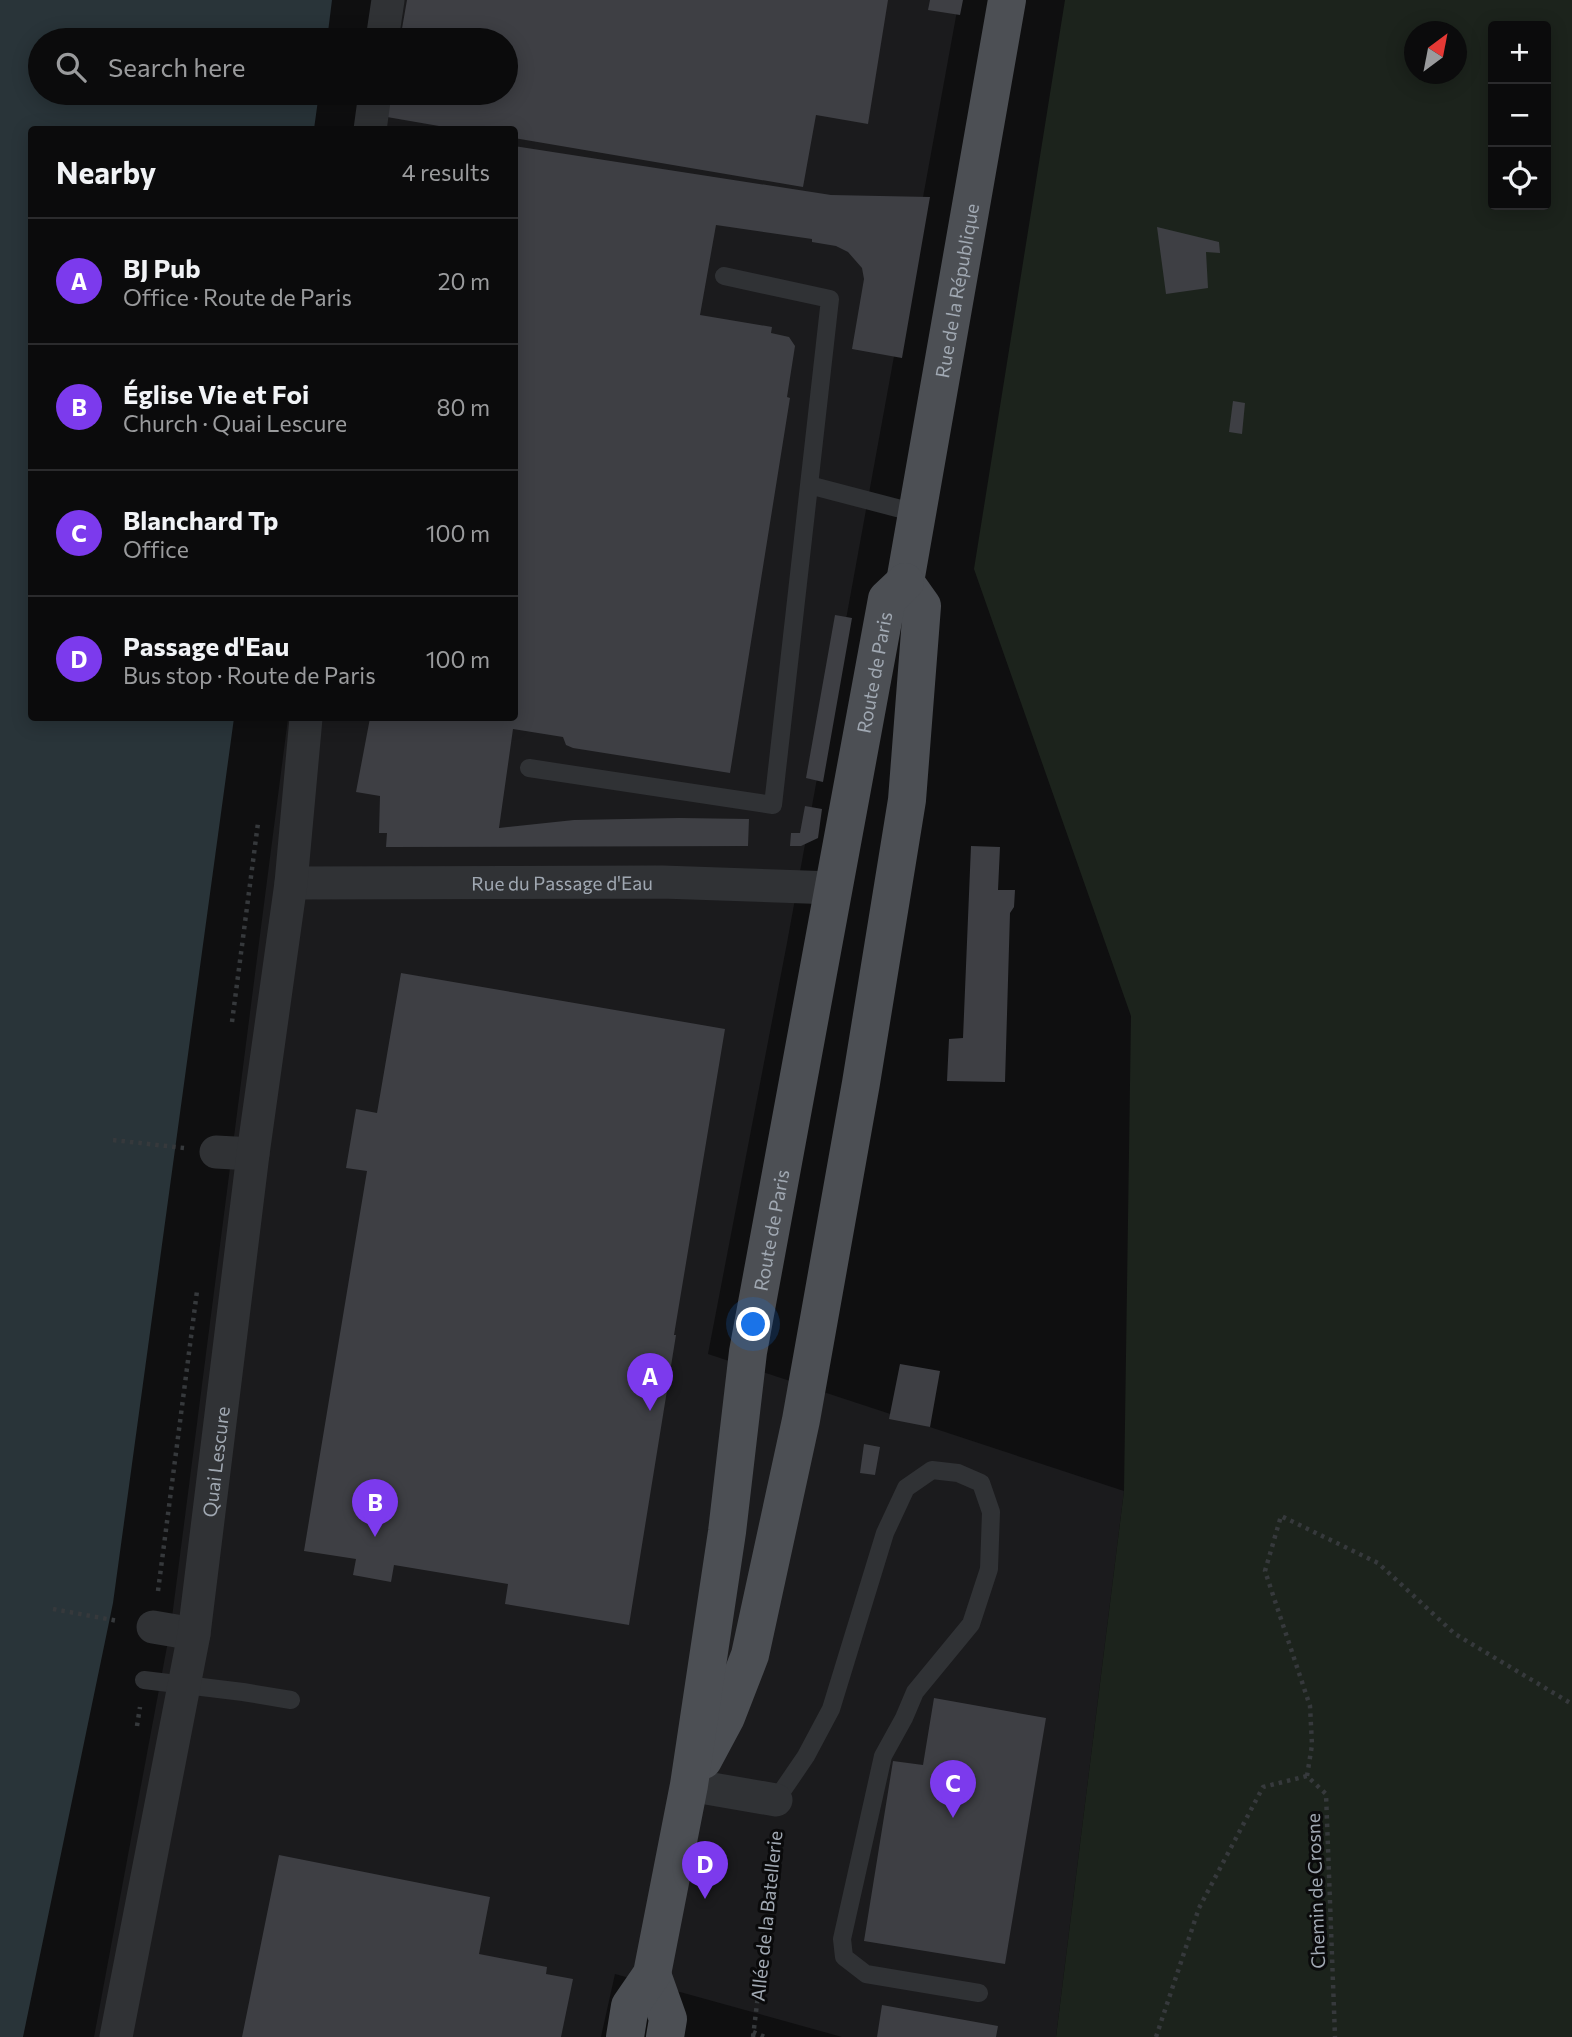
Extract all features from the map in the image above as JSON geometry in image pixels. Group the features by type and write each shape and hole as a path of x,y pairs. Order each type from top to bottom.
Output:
{"main road":[{"name":"Rue de la République","path":"905,582 1007,0"},
{"name":"Route de Paris","path":"625,2037 630,2007 652,1974 689,1786 727,1532 748,1352 887,599 905,582 922,606 907,800 859,1097 801,1420 750,1655 726,1717 689,1786"},
{"path":"834,888 892,891"},
{"path":"652,1974 668,2019 665,2037"}],"street":[{"path":"384,28 388,0"},
{"path":"371,126 373,105"},
{"name":"Quai Lescure","path":"116,2037 194,1634 253,1154 291,883 306,721"},
{"name":"Rue du Passage d'Eau","path":"291,883 662,883 834,888"},
{"path":"216,1152 253,1154"},
{"path":"153,1627 194,1634"},
{"path":"689,1786 776,1800"}],"lane":[{"path":"529,768 774,805 830,299 724,276"},
{"path":"809,485 916,513"},
{"path":"776,1800 806,1756 831,1709 884,1533 906,1488 932,1470 958,1473 981,1483 991,1512 989,1569 971,1624 915,1692 883,1756 842,1939 844,1957 866,1974 978,1993"},
{"path":"144,1680 290,1700"}],"path":[{"path":"231,1031 258,820"},
{"path":"113,1140 216,1152"},
{"path":"53,1609 153,1627 197,1288"},
{"path":"1156,2037 1199,1908 1263,1787 1307,1776 1312,1745 1310,1706 1265,1571 1281,1516 1378,1563 1455,1634 1572,1704"},
{"path":"135,1735 144,1680"},
{"name":"Chemin de Crosne","path":"1307,1776 1326,1794 1335,2037"},
{"name":"Allée de la Batellerie","path":"753,2035 775,1853 776,1800"},
{"path":"753,2035 765,2037"}],"shaded area":[{"path":"0,0 332,0 328,28 28,28 28,105 317,105 314,126 28,126 28,721 234,721 113,1603 23,2037 0,2037"},
{"path":"380,0 959,0 787,943 708,1354 1124,1491 1056,2037 842,2037 615,1974 601,2037 94,2037 171,1625 288,721 518,721 518,126 363,126 366,105 518,105 518,28 376,28"},
{"path":"1065,0 1572,0 1572,2037 1056,2037 1124,1491 1131,1016 974,569"}],"building":[{"path":"407,0 888,0 868,124 816,115 803,187 518,139 518,126 439,126 387,117 389,105 518,105 518,28 402,28"},
{"path":"930,0 963,0 960,15 928,10"},
{"path":"518,147 831,195 930,197 902,358 852,349 864,279 862,268 848,252 836,246 812,242 812,239 716,225 700,315 772,327 771,333 789,337 795,346 787,397 790,398 730,773 573,748 566,745 563,737 513,729 499,828 574,820 749,819 748,846 386,847 387,833 379,833 380,796 356,792 369,721 518,721"},
{"path":"1157,227 1219,242 1220,253 1206,252 1208,288 1166,294"},
{"path":"1233,401 1245,403 1242,434 1229,432"},
{"path":"835,615 852,618 823,782 806,778"},
{"path":"805,806 822,809 818,838 801,846 790,846 791,833 800,833"},
{"path":"971,846 1000,847 998,890 1015,890 1014,907 1010,913 1005,1082 947,1081 949,1039 963,1038"},
{"path":"401,973 725,1029 629,1625 505,1604 508,1584 394,1565 391,1582 353,1575 356,1559 304,1551 367,1171 346,1168 356,1109 377,1113"},
{"path":"900,1364 940,1371 930,1427 889,1419"},
{"path":"864,1444 880,1447 875,1475 860,1473"},
{"path":"934,1698 1046,1718 1005,1964 864,1941 893,1761 923,1765"},
{"path":"279,1855 490,1897 479,1954 547,1967 546,1974 573,1979 561,2037 242,2037"},
{"path":"882,2005 998,2026 996,2037 877,2037"}],"place":[{"name":"BJ Pub","path":"650,1411"},
{"name":"Église Vie et Foi","path":"375,1537"},
{"name":"Blanchard Tp","path":"953,1818"},
{"name":"Passage d'Eau","path":"705,1899"}]}
